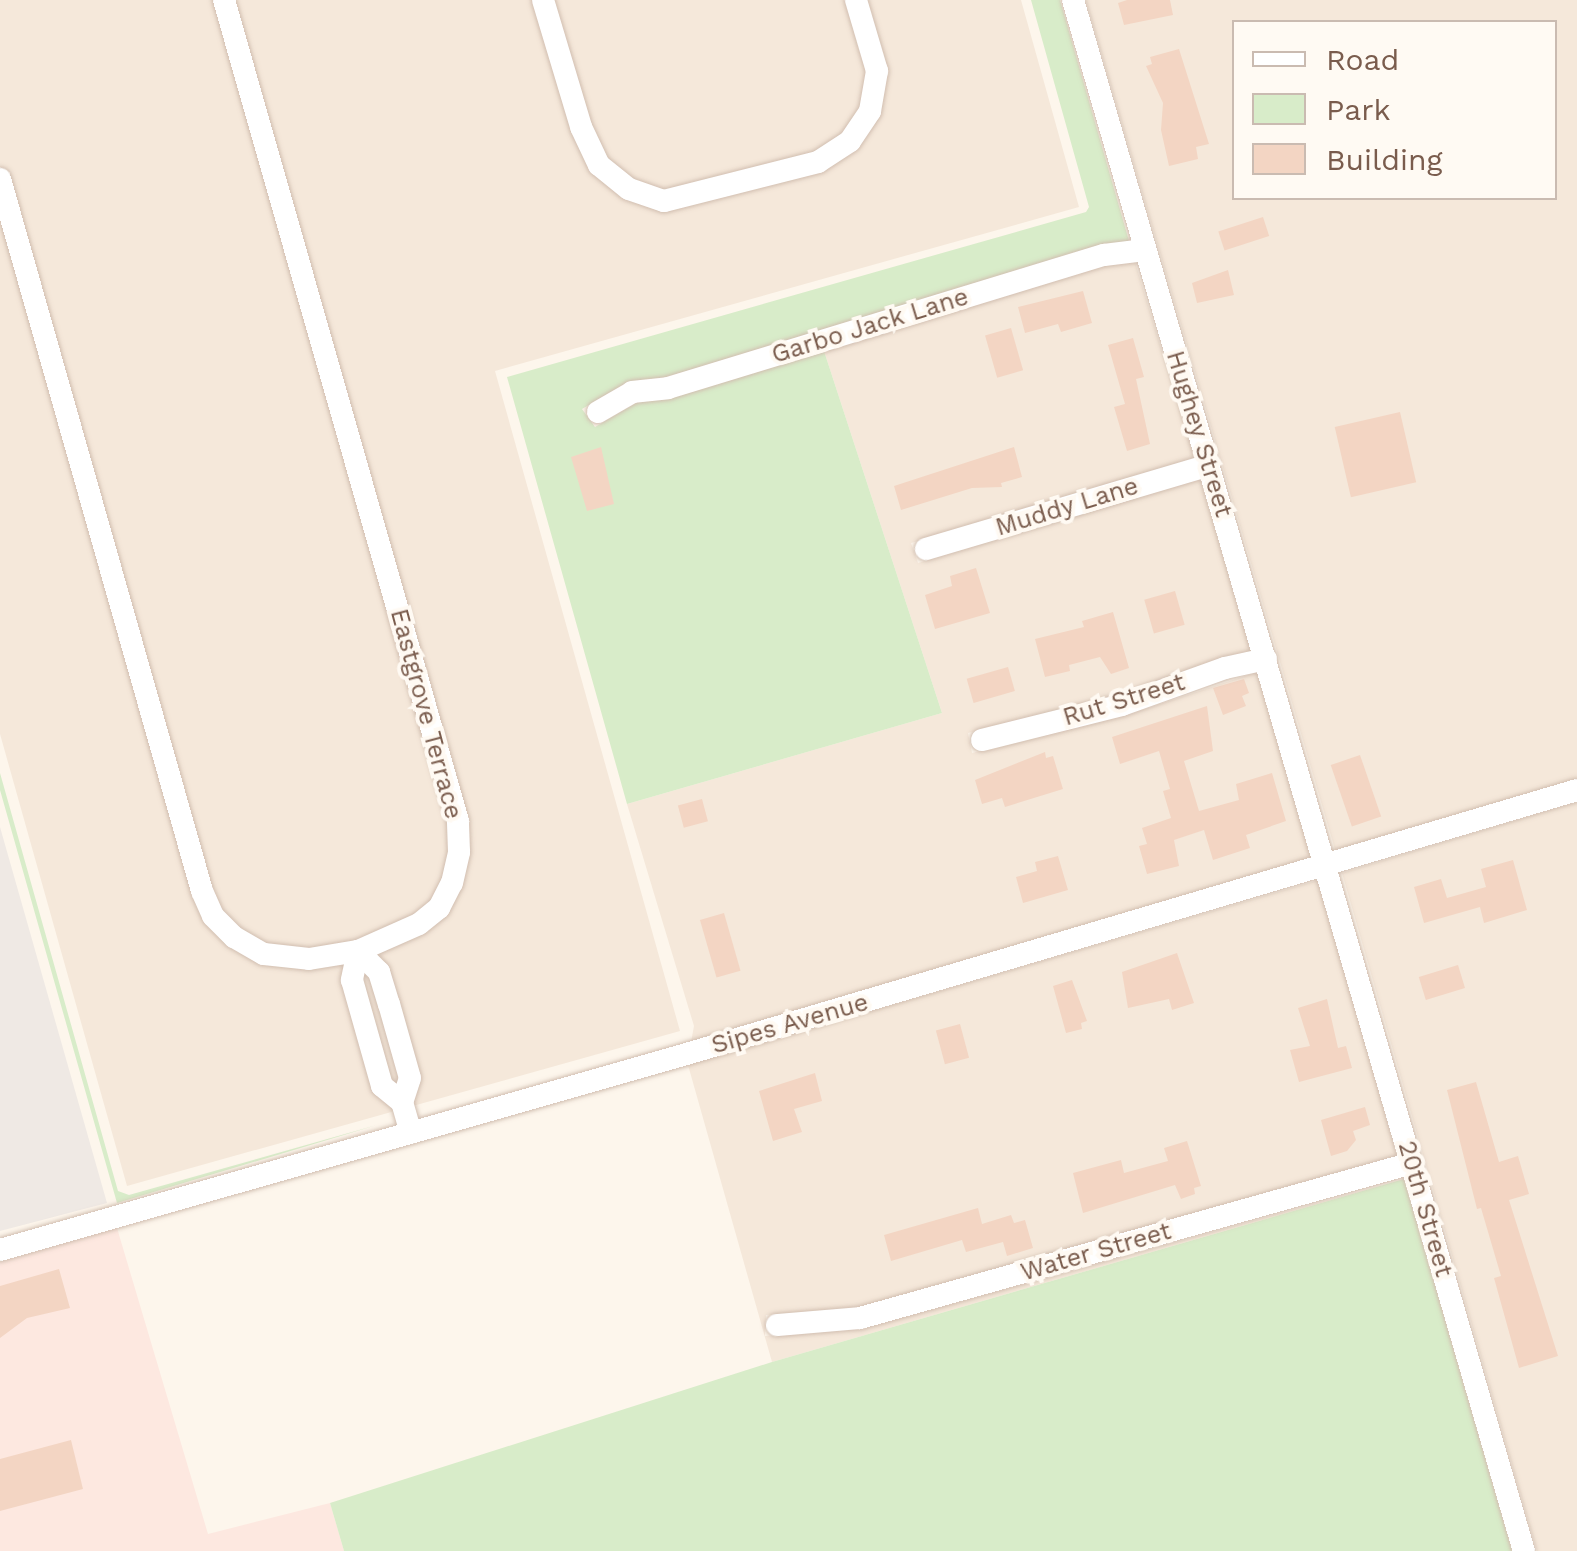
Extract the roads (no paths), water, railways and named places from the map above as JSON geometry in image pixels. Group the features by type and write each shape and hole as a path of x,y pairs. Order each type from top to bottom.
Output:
{"street":[{"name":"Eastgrove Terrace","path":"0,179 196,872 213,916 234,937 264,954 309,959 358,951 419,924 440,908 452,882 460,852 458,821 224,0"},
{"path":"544,0 581,126 599,164 628,189 664,201 818,162 850,141 870,111 876,71 856,0"},
{"name":"Hughey Street","path":"1073,0 1328,867"},
{"name":"Garbo Jack Lane","path":"598,412 632,392 668,388 1104,254 1144,250"},
{"name":"Muddy Lane","path":"926,549 1209,465"},
{"name":"Rut Street","path":"982,740 1122,705 1225,668 1266,659"},
{"name":"Sipes Avenue","path":"0,1250 1328,867 1577,790"},
{"name":"20th Street","path":"1328,867 1524,1551"},
{"path":"358,951 380,972 410,1078 402,1102 411,1133"},
{"path":"358,951 352,980 382,1086 402,1102"},
{"path":"370,1044 398,1037"},
{"name":"Water Street","path":"777,1326 860,1318 1412,1163"}]}
